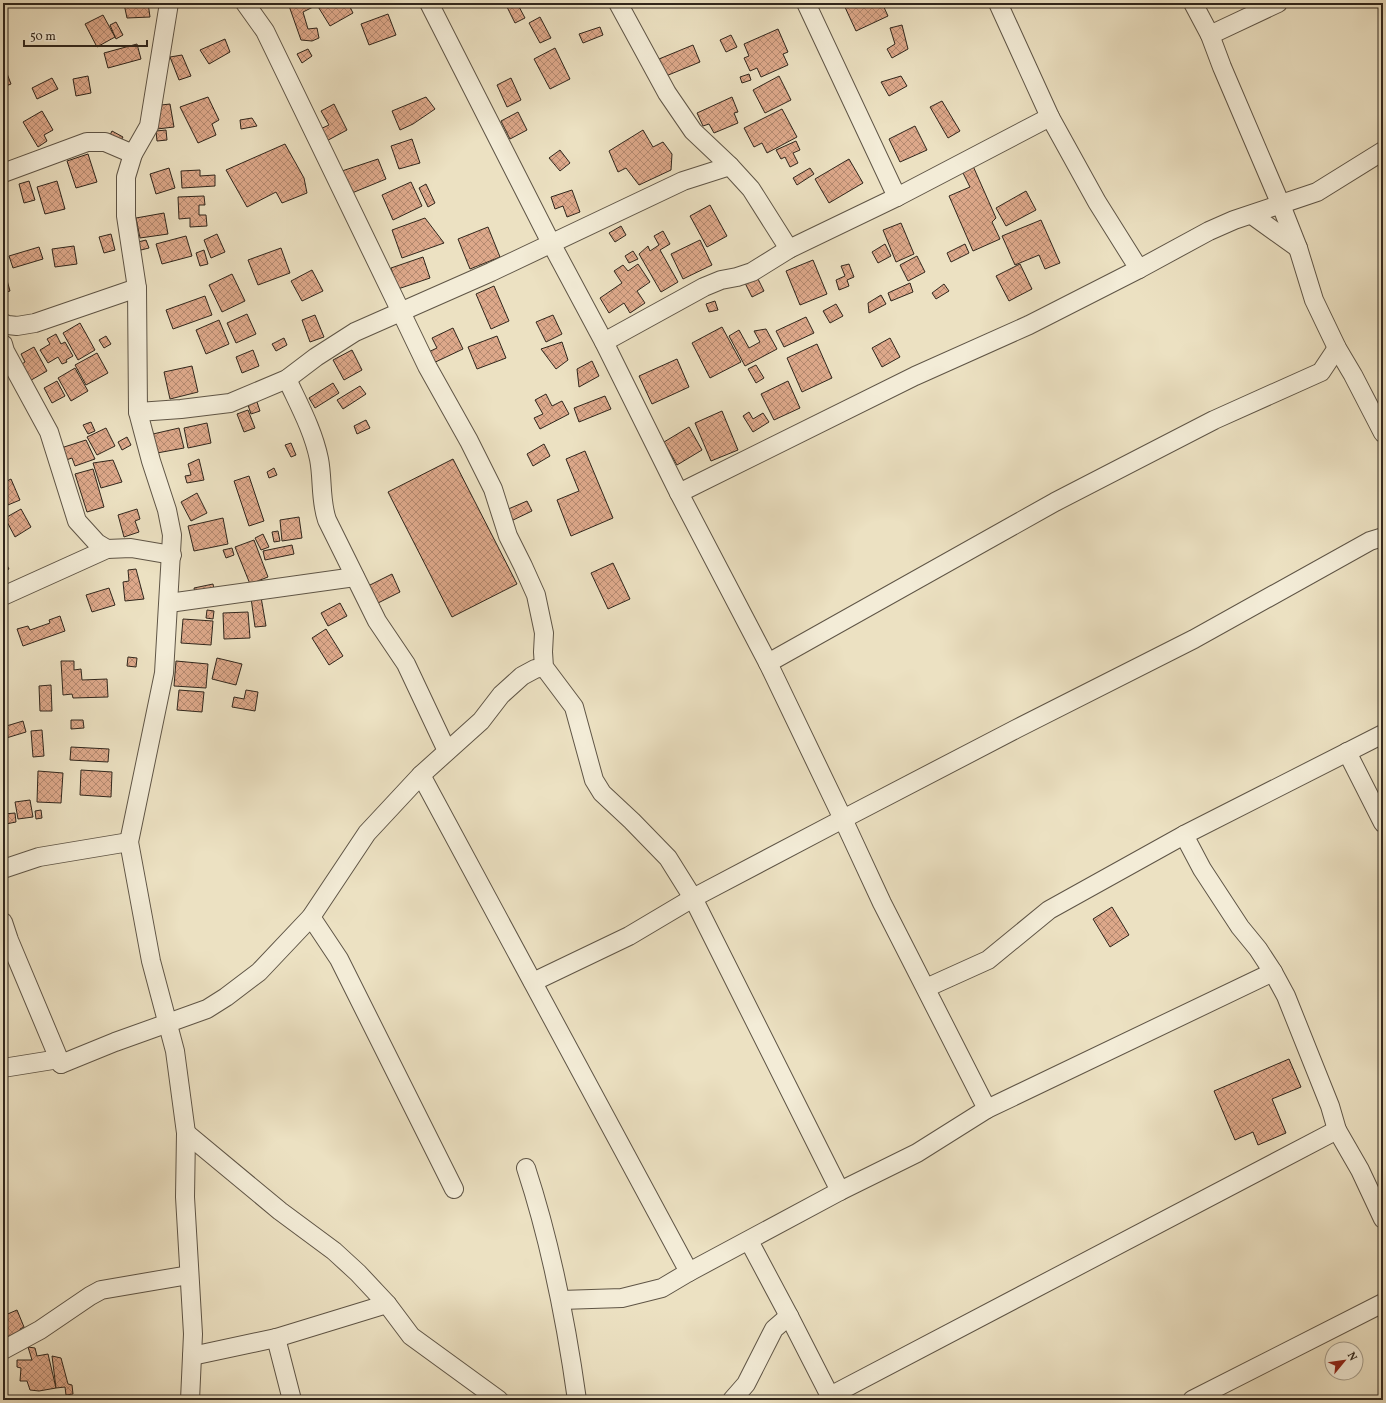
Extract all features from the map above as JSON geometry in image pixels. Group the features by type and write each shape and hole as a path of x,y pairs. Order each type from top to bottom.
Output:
{"street":[{"path":"170,3 149,126 133,154 126,177 126,216 136,288 138,412 151,461 167,510 172,535 164,673 129,842 151,961 175,1051 186,1133 185,1197 193,1334 190,1400"},
{"path":"245,3 264,31 400,312 427,366 469,441 493,489 508,536 524,566 536,595 544,634 544,667 574,707 594,780 602,794 632,821 668,858 693,898 840,1191"},
{"path":"429,3 768,663 882,903 987,1109"},
{"path":"618,3 667,93 694,131 751,189 789,249"},
{"path":"806,3 897,197"},
{"path":"998,3 1050,117 1097,202 1139,269"},
{"path":"1193,3 1210,35 1222,67 1281,205 1298,248 1314,300 1337,348 1353,375 1383,433"},
{"path":"1210,35 1278,3"},
{"path":"604,342 704,287 722,280 752,272 789,249 897,197 1050,117"},
{"path":"3,173 87,142 105,142 133,154"},
{"path":"680,493 915,376 1029,325 1139,269 1209,231 1234,220 1317,192 1383,151"},
{"path":"138,412 181,410 230,403 287,379 316,357 355,332 491,272 683,181 730,166"},
{"path":"1252,215 1298,248"},
{"path":"3,323 17,326 35,323 136,288"},
{"path":"3,344 5,351 49,432 77,521 97,543 107,549"},
{"path":"1321,372 1337,348"},
{"path":"768,663 1055,502 1214,420 1321,372 1353,375"},
{"path":"287,379 303,411 315,441 320,461 325,516 377,621 406,664 447,751"},
{"path":"533,982 629,936 693,898 1016,729 1194,639 1370,541 1383,537"},
{"path":"3,596 107,549 131,548 172,555"},
{"path":"169,603 354,577"},
{"path":"61,1064 207,1009 226,997 259,972 311,917 367,834 421,775 481,721 501,695 522,676 535,669 544,667"},
{"path":"926,988 988,960 1000,952 1049,910 1184,835 1383,734"},
{"path":"1347,752 1383,823"},
{"path":"421,775 689,1272"},
{"path":"1184,835 1202,869 1225,906 1258,949 1286,996 1330,1106 1337,1130 1360,1170 1383,1218"},
{"path":"3,869 39,857 129,842"},
{"path":"311,917 339,960 454,1189"},
{"path":"3,922 9,940 61,1064"},
{"path":"561,1300 622,1298 662,1288 840,1191 917,1153 987,1109 1273,972"},
{"path":"3,1068 59,1059 61,1064"},
{"path":"748,1241 831,1398 1337,1130"},
{"path":"186,1133 280,1211 334,1251 358,1273 387,1304 410,1336 499,1400"},
{"path":"526,1168 538,1204 561,1300 570,1346 577,1400"},
{"path":"3,1350 40,1330 101,1290 189,1275"},
{"path":"1192,1400 1383,1303"},
{"path":"192,1356 276,1338 387,1304"},
{"path":"732,1400 746,1384 774,1329 789,1316"},
{"path":"276,1338 292,1400"}],"building":[{"path":"148,3 150,17 127,18 124,4"},
{"path":"288,3 348,3 353,13 330,26 317,5 303,12 308,29 317,28 319,38 312,41 301,40"},
{"path":"505,3 517,3 525,18 515,23"},
{"path":"848,3 882,3 888,16 856,31 844,5"},
{"path":"388,14 396,35 369,45 361,24"},
{"path":"103,15 115,37 97,47 85,24"},
{"path":"540,17 551,38 540,43 529,23"},
{"path":"116,22 123,35 116,39 110,25"},
{"path":"902,25 908,49 892,58 887,49 895,44 890,28"},
{"path":"600,27 603,35 583,43 579,34"},
{"path":"778,29 788,52 783,54 788,65 761,77 757,68 750,71 744,58 749,56 744,44"},
{"path":"731,35 737,47 726,52 720,40"},
{"path":"225,39 230,52 209,64 200,50"},
{"path":"137,44 141,59 108,68 104,53"},
{"path":"693,45 700,62 666,76 659,59"},
{"path":"555,48 570,79 550,89 534,59"},
{"path":"308,49 312,56 302,63 297,54"},
{"path":"182,55 191,76 179,80 170,57"},
{"path":"3,63 11,84 3,87"},
{"path":"749,74 751,80 742,83 740,77"},
{"path":"88,76 91,93 76,96 73,79"},
{"path":"779,76 791,100 765,113 753,90"},
{"path":"901,76 907,86 889,96 881,82"},
{"path":"52,78 58,89 37,99 32,88"},
{"path":"511,78 521,100 507,107 497,85"},
{"path":"208,97 219,120 212,124 216,135 198,143 180,107"},
{"path":"426,97 435,109 413,124 400,130 392,111"},
{"path":"732,97 738,112 734,113 738,123 714,133 709,124 703,126 697,113"},
{"path":"942,101 960,131 948,138 930,107"},
{"path":"170,104 174,127 157,129 153,106"},
{"path":"334,104 347,130 319,145 318,130 329,125 321,111"},
{"path":"782,109 797,137 767,153 762,143 754,147 744,128"},
{"path":"42,111 53,130 44,135 47,141 38,147 23,122"},
{"path":"518,112 527,130 510,139 501,121"},
{"path":"252,118 257,126 241,129 240,120"},
{"path":"915,126 927,150 900,162 889,139"},
{"path":"166,130 167,140 157,141 156,131"},
{"path":"643,130 653,147 663,142 672,154 671,170 639,185 626,168 618,172 609,151"},
{"path":"112,131 123,137 119,144 108,139"},
{"path":"412,139 420,163 399,169 391,146"},
{"path":"796,141 800,150 793,153 798,163 790,167 785,157 781,159 776,150"},
{"path":"285,144 304,178 307,193 282,203 276,192 247,207 226,170"},
{"path":"560,150 570,163 560,171 549,158"},
{"path":"88,154 97,182 76,188 67,161"},
{"path":"378,159 386,179 352,193 342,171"},
{"path":"849,159 863,183 829,203 815,179"},
{"path":"973,166 996,218 992,222 1000,239 973,251 949,196 970,187 962,171"},
{"path":"169,168 175,188 156,194 150,174"},
{"path":"810,168 814,174 797,185 793,178"},
{"path":"200,170 200,176 215,175 215,186 182,188 181,171"},
{"path":"29,181 35,200 24,203 19,184"},
{"path":"57,181 65,209 45,214 37,187"},
{"path":"411,182 422,206 393,220 382,195"},
{"path":"426,184 435,203 428,207 419,188"},
{"path":"572,190 580,212 567,217 563,206 555,209 551,197"},
{"path":"1026,191 1036,210 1006,226 996,208"},
{"path":"204,196 205,205 199,205 199,215 206,215 207,226 190,227 190,218 179,219 178,197"},
{"path":"710,205 727,236 707,247 690,216"},
{"path":"164,213 168,234 140,238 136,218"},
{"path":"425,218 444,243 402,258 392,230"},
{"path":"1041,220 1060,263 1045,269 1039,255 1015,265 1002,236"},
{"path":"901,223 914,254 896,262 883,230"},
{"path":"621,226 626,235 615,242 609,233"},
{"path":"488,227 500,257 470,269 458,239"},
{"path":"663,231 670,244 660,250 678,282 661,292 639,254 648,246 650,251 659,245 654,236"},
{"path":"111,234 115,250 104,253 99,237"},
{"path":"217,234 225,252 211,258 204,240"},
{"path":"186,236 192,256 162,264 156,244"},
{"path":"146,240 149,248 141,250 138,242"},
{"path":"700,240 712,265 683,279 671,254"},
{"path":"885,244 891,256 878,263 872,252"},
{"path":"965,244 969,253 951,262 947,253"},
{"path":"74,246 77,264 55,267 52,249"},
{"path":"39,247 43,259 13,268 9,256"},
{"path":"281,248 290,273 258,285 248,260"},
{"path":"204,250 208,264 200,266 196,253"},
{"path":"633,251 638,259 629,263 625,256"},
{"path":"917,256 925,272 908,281 900,265"},
{"path":"423,257 430,278 398,289 391,268"},
{"path":"813,260 827,294 800,305 786,271"},
{"path":"638,264 650,282 637,291 645,303 630,313 624,303 609,313 600,298 622,283 614,271 623,265 628,271"},
{"path":"849,264 854,277 847,280 849,286 839,290 836,280 845,276 841,266"},
{"path":"1020,264 1032,289 1009,301 996,276"},
{"path":"312,270 323,291 302,301 291,281"},
{"path":"3,273 5,273 10,291 3,293"},
{"path":"232,274 245,301 222,312 209,285"},
{"path":"757,277 764,291 752,297 745,283"},
{"path":"910,283 913,292 891,301 888,293"},
{"path":"944,284 949,291 936,299 932,293"},
{"path":"494,286 509,321 491,329 476,294"},
{"path":"881,295 886,304 869,313 868,303"},
{"path":"205,296 212,315 173,329 166,310"},
{"path":"715,301 718,310 709,312 706,304"},
{"path":"836,304 843,316 830,323 823,311"},
{"path":"247,314 256,334 236,343 227,323"},
{"path":"315,315 324,337 310,342 302,320"},
{"path":"553,315 562,334 546,342 536,322"},
{"path":"806,317 814,333 784,347 776,331"},
{"path":"219,320 229,344 206,354 196,330"},
{"path":"80,323 95,350 78,360 63,333"},
{"path":"722,327 741,362 710,378 692,343"},
{"path":"453,328 463,349 427,366 422,355 437,348 432,338"},
{"path":"766,329 777,349 745,366 729,336 739,330 749,348 760,342 754,331"},
{"path":"56,334 61,344 65,342 73,356 66,360 67,362 62,364 58,357 48,363 40,350 50,344 47,339"},
{"path":"106,336 111,344 104,348 99,340"},
{"path":"497,336 506,358 477,369 468,347"},
{"path":"284,338 287,345 276,351 272,344"},
{"path":"890,338 900,357 882,367 872,348"},
{"path":"562,342 568,360 556,369 541,349"},
{"path":"817,344 832,378 802,392 787,358"},
{"path":"34,347 47,371 26,383 17,367 25,362 21,354"},
{"path":"253,350 259,366 242,373 236,357"},
{"path":"352,350 362,370 344,380 333,360"},
{"path":"97,353 108,373 86,385 75,365"},
{"path":"677,359 689,387 652,404 639,376"},
{"path":"592,361 599,376 579,387 577,369"},
{"path":"756,365 764,378 756,383 748,369"},
{"path":"192,366 198,392 170,399 164,372"},
{"path":"75,368 88,391 71,401 58,378"},
{"path":"57,381 65,396 52,403 44,388"},
{"path":"788,381 800,408 774,420 761,394"},
{"path":"333,383 339,393 315,408 309,398"},
{"path":"360,386 366,394 343,409 337,400"},
{"path":"546,394 552,406 562,401 569,414 540,429 534,418 543,414 535,400"},
{"path":"605,396 611,409 579,422 574,408"},
{"path":"257,402 260,411 251,414 248,405"},
{"path":"248,410 255,428 244,432 237,414"},
{"path":"722,411 738,450 711,461 695,423"},
{"path":"749,412 753,419 763,413 769,422 753,432 743,416"},
{"path":"366,420 370,428 357,434 354,426"},
{"path":"91,422 95,431 88,434 83,425"},
{"path":"207,423 211,443 188,448 184,428"},
{"path":"689,427 702,450 677,465 664,442"},
{"path":"106,428 115,446 97,455 87,437"},
{"path":"179,428 184,448 157,453 153,434"},
{"path":"127,437 131,445 122,450 118,442"},
{"path":"86,440 95,459 75,466 72,458 66,460 61,448"},
{"path":"291,443 296,455 291,457 285,445"},
{"path":"544,444 550,456 533,466 527,454"},
{"path":"585,451 613,518 571,536 557,500 579,491 566,459"},
{"path":"199,459 204,480 187,483 185,476 191,475 188,464"},
{"path":"453,459 517,584 452,617 388,492"},
{"path":"113,460 122,482 101,488 93,463"},
{"path":"274,468 277,475 269,478 267,472"},
{"path":"93,469 104,507 87,512 75,474"},
{"path":"249,476 264,521 249,526 234,481"},
{"path":"11,479 20,500 3,507 3,483"},
{"path":"197,493 207,513 191,521 181,502"},
{"path":"527,501 532,511 511,521 506,510"},
{"path":"21,509 31,527 15,537 5,518"},
{"path":"137,509 140,519 135,521 139,532 124,537 118,515"},
{"path":"299,517 302,538 282,541 280,520"},
{"path":"223,518 228,544 194,551 188,526"},
{"path":"278,531 280,541 274,542 272,532"},
{"path":"263,534 269,547 261,550 255,538"},
{"path":"254,540 268,577 250,584 235,547"},
{"path":"292,545 294,554 265,560 263,551"},
{"path":"232,548 234,555 226,558 223,550"},
{"path":"3,558 9,569 3,572"},
{"path":"613,563 630,599 608,609 591,573"},
{"path":"136,569 144,599 125,601 123,582 129,581 128,570"},
{"path":"392,574 400,592 374,605 366,587"},
{"path":"213,584 215,594 196,597 194,588"},
{"path":"109,588 115,605 92,612 86,595"},
{"path":"261,597 266,626 255,627 251,598"},
{"path":"340,603 347,616 328,626 321,613"},
{"path":"207,610 214,611 213,619 206,618"},
{"path":"248,612 250,638 224,639 223,613"},
{"path":"60,616 65,631 23,646 17,629 28,626 30,630 50,623 49,620"},
{"path":"183,619 213,621 211,645 181,643"},
{"path":"326,629 343,656 329,665 312,638"},
{"path":"128,657 137,658 136,667 127,666"},
{"path":"217,658 242,664 236,685 212,679"},
{"path":"61,661 74,661 74,670 81,669 82,680 107,679 108,697 73,698 72,694 63,695"},
{"path":"176,661 208,664 206,688 174,686"},
{"path":"51,685 52,711 40,711 39,686"},
{"path":"179,690 204,692 202,712 177,710"},
{"path":"246,690 258,692 255,711 232,707 234,697 244,699"},
{"path":"71,720 83,720 84,728 71,729"},
{"path":"23,721 26,732 3,739 3,727"},
{"path":"42,730 44,756 33,757 31,731"},
{"path":"71,747 109,749 108,762 70,760"},
{"path":"81,770 112,772 111,797 80,795"},
{"path":"38,771 63,773 61,803 37,802"},
{"path":"30,800 33,817 18,819 15,802"},
{"path":"41,810 42,818 36,819 35,811"},
{"path":"15,813 16,822 6,824 4,814"},
{"path":"1112,907 1129,935 1110,947 1093,919"},
{"path":"1289,1059 1301,1087 1272,1099 1286,1133 1258,1145 1253,1132 1235,1140 1214,1091"},
{"path":"17,1310 24,1327 20,1329 23,1337 3,1345 3,1316"},
{"path":"28,1347 35,1348 37,1356 48,1354 56,1388 39,1391 30,1390 27,1381 20,1381 21,1368 17,1367 17,1360 32,1360"},
{"path":"52,1356 61,1358 68,1384 72,1385 73,1394 66,1395 65,1387 56,1388"}]}
